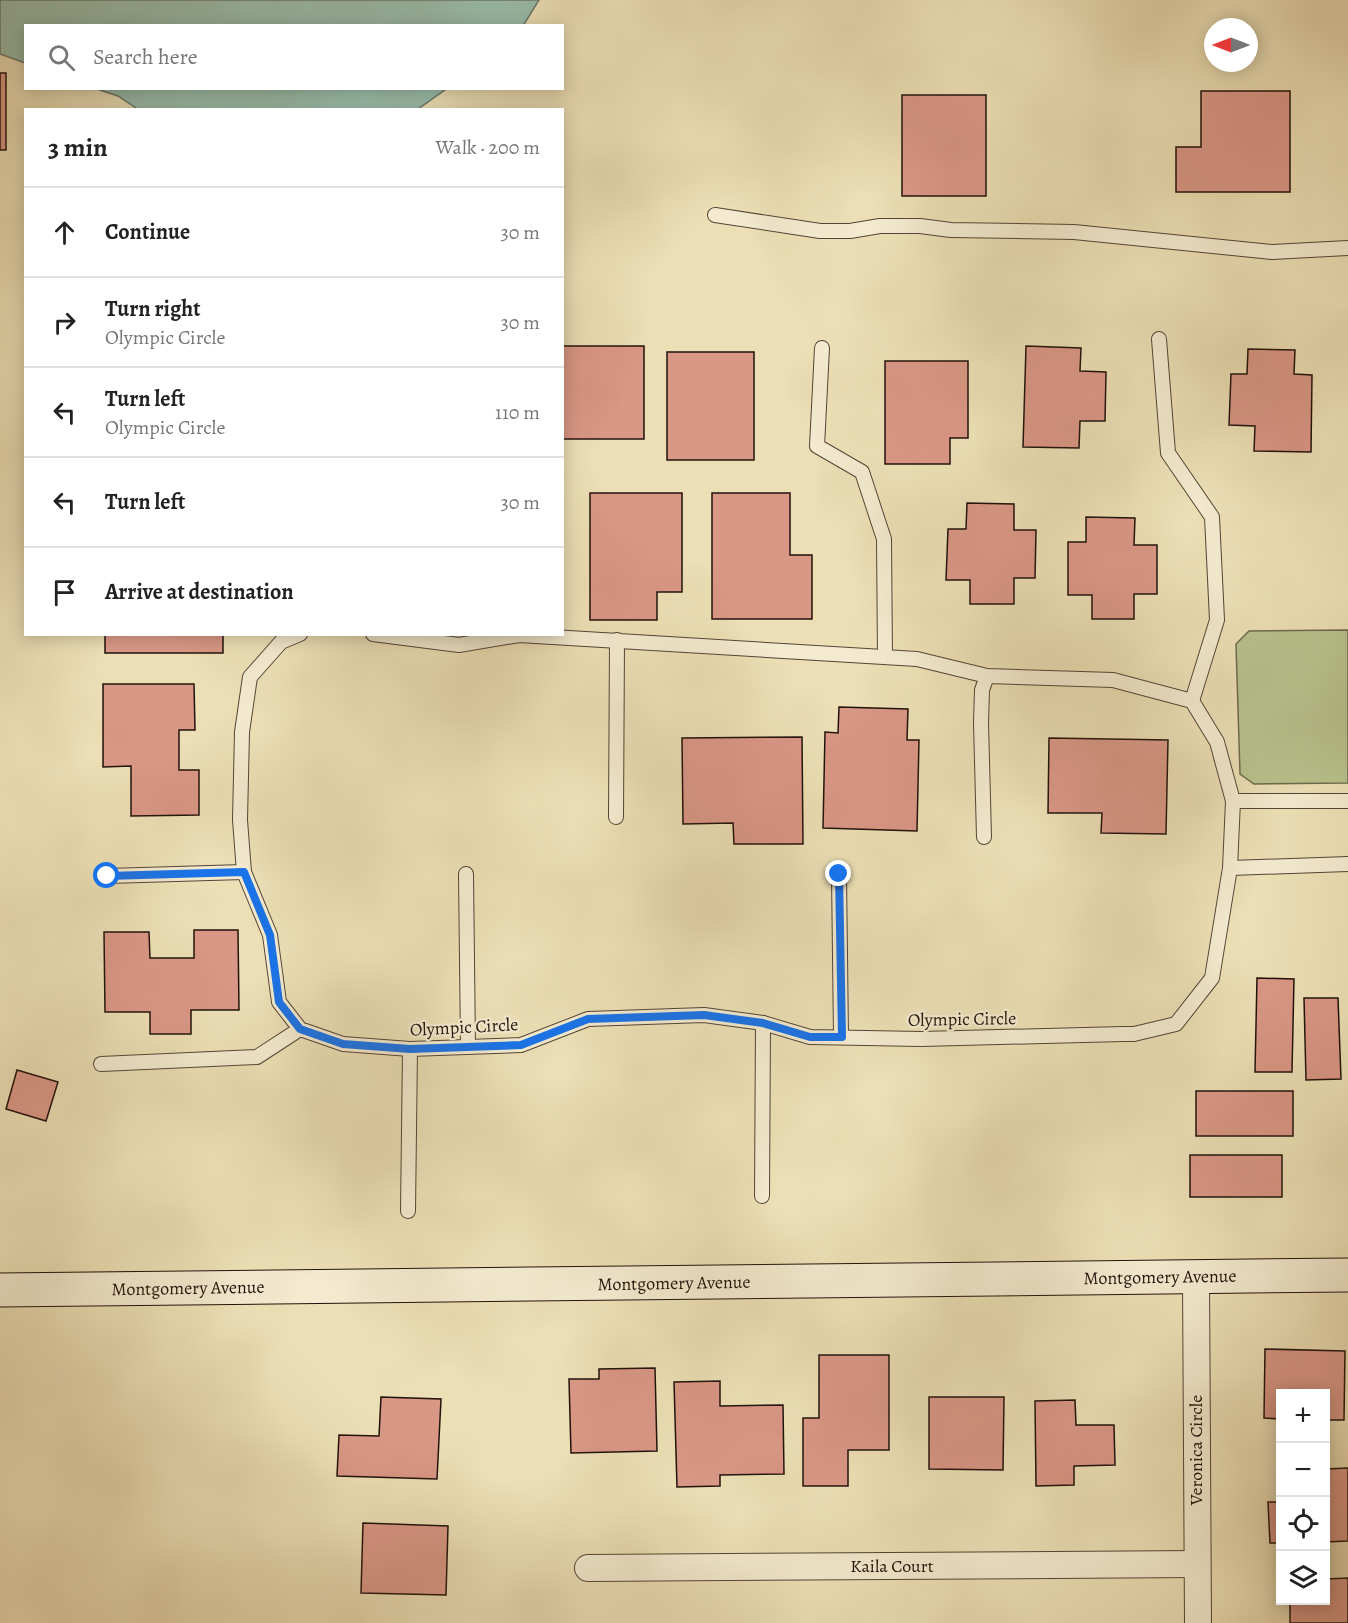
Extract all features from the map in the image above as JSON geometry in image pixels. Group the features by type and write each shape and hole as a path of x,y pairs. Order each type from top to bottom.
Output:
{"street":[{"name":"Montgomery Avenue","path":"0,1290 1348,1275"},
{"name":"Veronica Circle","path":"1196,1277 1198,1623"},
{"name":"Kaila Court","path":"588,1568 1197,1564"}],"lane":[{"path":"715,215 820,231 850,231 880,226 921,226 951,230 1074,232 1272,252 1348,248"},
{"path":"539,636 917,659 987,676 1113,680 1192,700 1217,620 1212,516 1168,453 1159,339"},
{"path":"822,348 817,446 862,472 884,539 885,657"},
{"path":"101,1064 257,1057 300,1029 279,1002 270,935 244,872 240,820 242,732 250,677 281,642 295,636"},
{"path":"389,636 459,645 513,636"},
{"path":"616,817 617,640"},
{"path":"984,837 981,723 982,690 987,676"},
{"name":"Olympic Circle","path":"300,1029 343,1044 410,1049 521,1045 588,1019 704,1015 763,1023 810,1037 921,1039 1134,1034 1176,1024 1212,978 1230,868 1233,801 1217,742 1192,700"},
{"path":"1233,801 1348,801"},
{"path":"1230,868 1348,864"},
{"path":"107,876 244,872"},
{"path":"465,874 468,1047"},
{"path":"839,874 842,1037"},
{"path":"762,1196 763,1023"},
{"path":"408,1210 410,1049"}],"green space":[{"path":"1348,630 1348,783 1254,784 1240,774 1236,644 1249,631"}],"shaded area":[{"path":"0,0 539,0 524,24 24,24 24,63 0,54"},
{"path":"100,90 445,90 419,108 136,108 118,96"}],"building":[{"path":"0,73 6,73 6,150 0,150"},
{"path":"1201,91 1290,91 1290,192 1176,192 1176,147 1201,147"},
{"path":"902,95 986,95 986,196 902,196"},
{"path":"564,346 644,346 644,439 564,439"},
{"path":"1026,346 1081,348 1080,371 1106,372 1105,421 1080,421 1079,448 1023,447"},
{"path":"1248,349 1295,350 1294,374 1312,375 1311,452 1254,451 1255,426 1229,425 1231,374 1247,374"},
{"path":"667,352 754,352 754,460 667,460"},
{"path":"885,361 968,361 968,438 950,438 950,464 885,464"},
{"path":"590,493 682,493 682,592 657,592 657,620 590,620"},
{"path":"712,493 790,493 790,555 812,555 812,619 712,619"},
{"path":"967,503 1014,504 1014,530 1036,530 1035,578 1014,578 1014,604 970,604 970,580 946,580 948,529 966,529"},
{"path":"1086,517 1135,518 1134,545 1157,545 1157,594 1134,594 1134,619 1092,619 1092,595 1068,595 1068,542 1086,542"},
{"path":"105,636 223,636 223,653 105,653"},
{"path":"103,684 194,684 195,730 179,730 179,770 199,770 199,815 131,816 131,766 103,767"},
{"path":"839,707 908,709 907,740 919,740 917,831 823,828 825,732 838,733"},
{"path":"802,737 803,844 734,844 733,823 683,824 682,738"},
{"path":"1049,738 1168,740 1166,834 1101,833 1102,813 1048,813"},
{"path":"194,930 238,930 239,1010 191,1010 191,1034 150,1034 150,1012 105,1012 104,932 149,932 150,958 194,958"},
{"path":"1257,978 1294,979 1292,1072 1255,1072"},
{"path":"1304,998 1338,998 1341,1079 1306,1080"},
{"path":"17,1070 58,1082 46,1121 6,1109"},
{"path":"1196,1091 1293,1091 1293,1136 1196,1136"},
{"path":"1190,1155 1282,1155 1282,1197 1190,1197"},
{"path":"1265,1349 1345,1351 1344,1420 1330,1420 1330,1389 1276,1389 1276,1419 1264,1418"},
{"path":"819,1355 889,1355 889,1450 848,1450 848,1486 803,1486 803,1418 819,1418"},
{"path":"655,1368 657,1451 571,1453 569,1379 599,1379 599,1369"},
{"path":"720,1381 720,1406 783,1405 784,1474 720,1475 720,1486 677,1487 674,1382"},
{"path":"381,1397 441,1399 437,1479 337,1476 339,1435 379,1436"},
{"path":"929,1397 1004,1397 1003,1470 929,1469"},
{"path":"1075,1400 1076,1425 1114,1425 1115,1465 1074,1466 1074,1485 1036,1486 1035,1401"},
{"path":"1348,1468 1348,1541 1330,1542 1330,1469"},
{"path":"1268,1502 1276,1502 1276,1543 1270,1543"},
{"path":"363,1523 448,1526 446,1595 361,1593"},
{"path":"1348,1578 1348,1623 1290,1623 1290,1605 1330,1605 1330,1579"}],"route":[{"path":"107,876 244,872 270,935 279,1002 300,1029 343,1044 410,1049 521,1045 588,1019 704,1015 763,1023 810,1037 842,1037 839,874"}]}
